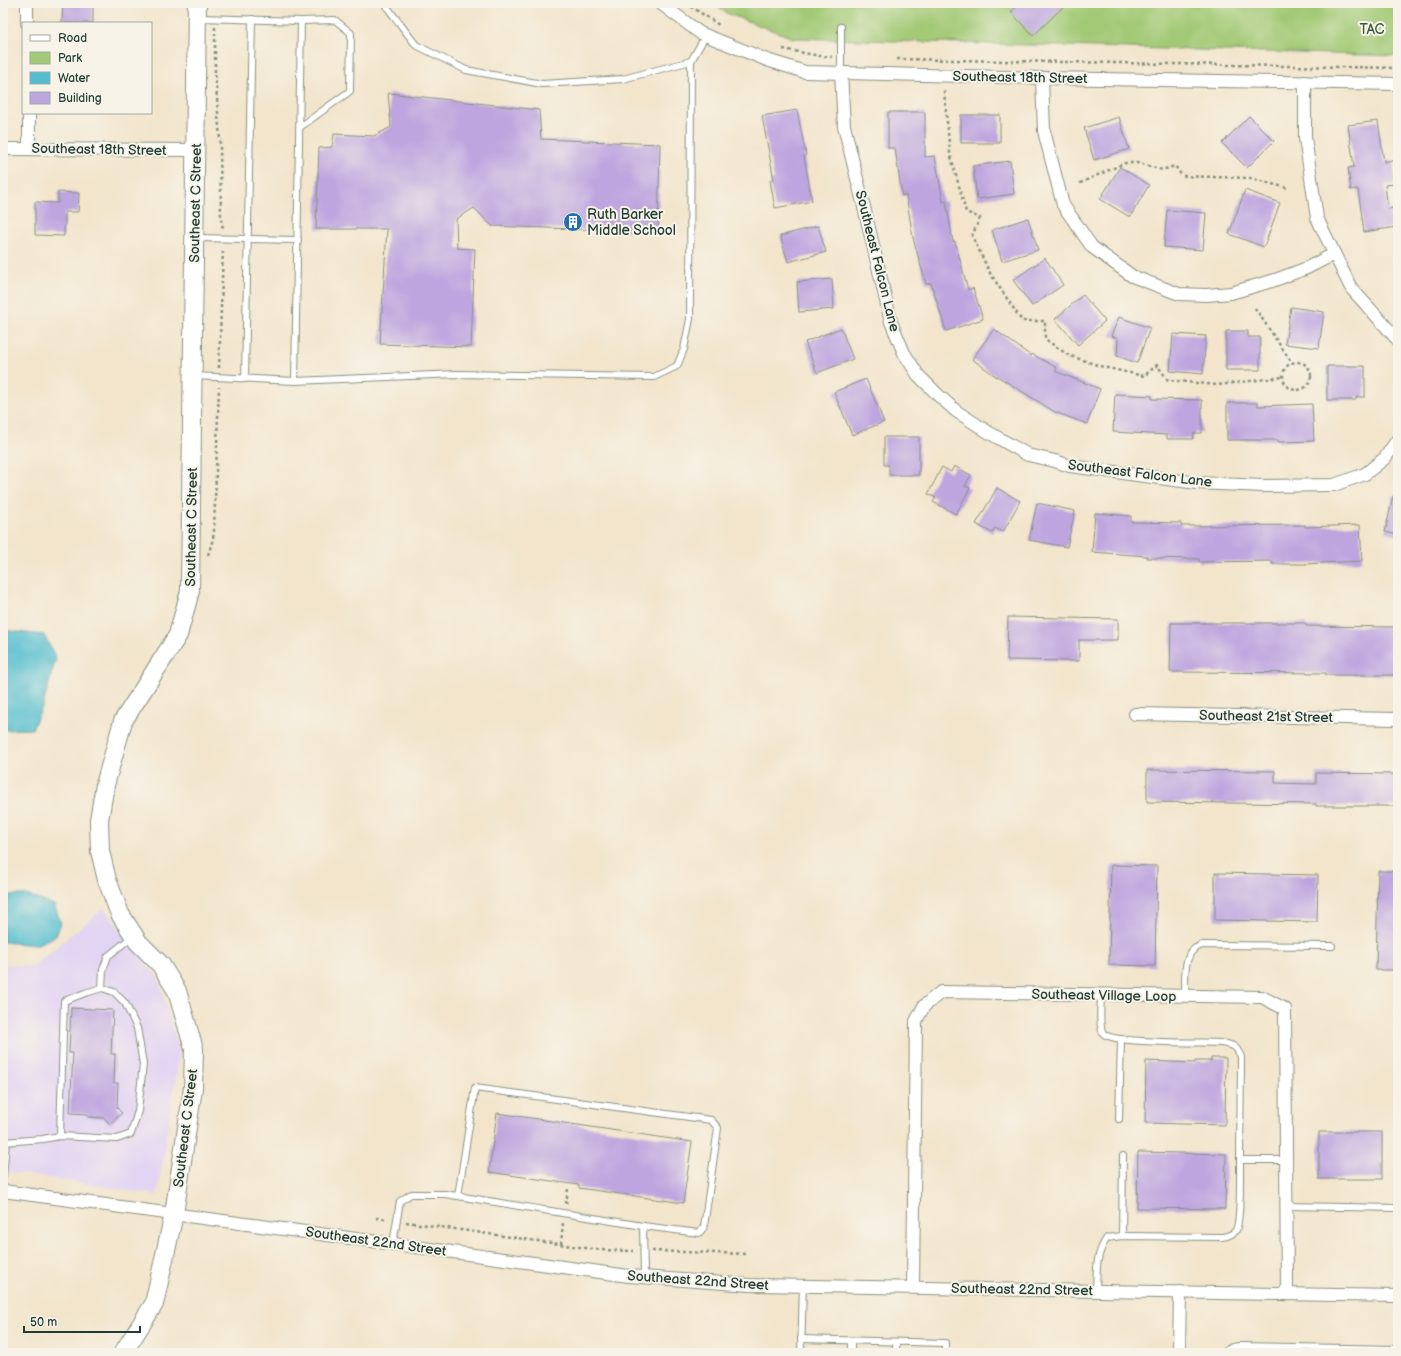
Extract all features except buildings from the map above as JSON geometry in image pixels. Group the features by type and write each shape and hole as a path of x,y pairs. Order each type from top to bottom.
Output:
{"street":[{"path":"27,3 27,22"},
{"name":"Southeast 18th Street","path":"660,3 700,33 767,60 804,72 1398,84"},
{"name":"Southeast C Street","path":"124,1353 154,1304 174,1214 193,1088 194,1049 177,991 161,965 138,942 120,914 107,880 100,851 99,820 105,785 123,721 178,635 190,591 197,10"},
{"name":"Southeast Falcon Lane","path":"841,73 844,126 891,322 904,353 918,375 952,407 988,432 1028,455 1070,466 1197,483 1264,486 1334,485 1365,474 1384,458 1398,439"},
{"path":"1042,78 1044,131 1063,205 1092,247 1132,276 1179,294 1206,295 1231,293 1301,270 1334,254"},
{"path":"1305,82 1305,138 1317,218 1351,288 1398,340"},
{"path":"29,114 29,149"},
{"name":"Southeast 18th Street","path":"3,149 196,150"},
{"name":"Southeast 21st Street","path":"1134,714 1398,719"},
{"name":"Southeast Village Loop","path":"913,1287 916,1021 924,1006 941,992 1262,997 1285,1009 1287,1294"},
{"name":"Southeast 22nd Street","path":"3,1191 629,1276 750,1284 1398,1296"},
{"path":"1179,1353 1180,1292"}],"lane":[{"path":"384,3 416,45 466,70 542,84 623,79 692,61"},
{"path":"197,10 252,19 302,21 335,20 351,33 350,91 300,126"},
{"path":"245,378 252,19"},
{"path":"295,381 302,21"},
{"path":"841,27 841,73"},
{"path":"193,376 295,381 457,374 654,377 677,366 684,350 690,319 692,61 706,35"},
{"path":"194,238 298,240"},
{"path":"102,988 103,970 108,956 134,935"},
{"path":"1185,996 1186,962 1194,949 1202,945 1332,946"},
{"path":"3,1177 4,1142 60,1136 117,1139 132,1134 138,1111 143,1064 137,1028 125,1003 114,992 102,988 64,1001 60,1136"},
{"path":"1096,1291 1098,1254 1101,1246 1107,1238 1122,1236 1222,1237 1231,1235 1237,1228 1240,1160 1241,1057 1238,1049 1233,1045 1221,1043 1111,1038 1104,1034 1101,1028 1101,994"},
{"path":"1119,1119 1121,1039"},
{"path":"393,1244 400,1201 411,1194 445,1194 643,1226 699,1233 704,1227 718,1128 711,1120 475,1088 458,1196"},
{"path":"1122,1236 1123,1156"},
{"path":"1240,1160 1286,1160"},
{"path":"1286,1206 1398,1208"},
{"path":"643,1226 644,1277"},
{"path":"801,1353 803,1285"},
{"path":"801,1339 945,1343 945,1353"},
{"path":"851,1340 851,1353"},
{"path":"896,1342 896,1353"},
{"path":"1224,1353 1232,1347 1277,1350 1372,1351 1398,1349"}],"path":[{"path":"686,3 721,26"},
{"path":"215,30 215,71 220,140 221,219 223,228"},
{"path":"779,49 820,56 840,57"},
{"path":"893,59 1398,68"},
{"path":"944,91 950,153 966,212 980,218 972,236 990,273 1022,321 1044,321 1044,339 1068,355 1103,367 1144,376 1157,365 1168,380 1217,385 1283,377"},
{"path":"1080,183 1125,163 1139,163 1162,170 1175,166 1182,176 1250,178 1287,188"},
{"path":"218,368 222,250"},
{"path":"1255,308 1292,363"},
{"path":"1298,362 1307,366 1312,375 1310,383 1303,390 1294,390 1286,386 1283,377 1285,368 1292,363 1298,362"},
{"path":"207,557 214,530 218,389"},
{"path":"376,1218 600,1250 748,1254"}],"shaded area":[{"path":"104,908 158,978 180,1052 157,1195 3,1171 3,964 32,967"}],"green space":[{"name":"TAC","path":"712,3 1398,3 1398,56 793,38 726,13"}],"water":[{"path":"3,630 44,635 56,658 43,705 32,729 3,730"},
{"path":"3,895 26,895 54,905 61,923 56,936 35,945 3,942"}],"place":[{"name":"Ruth Barker Middle School","path":"573,222"}]}
